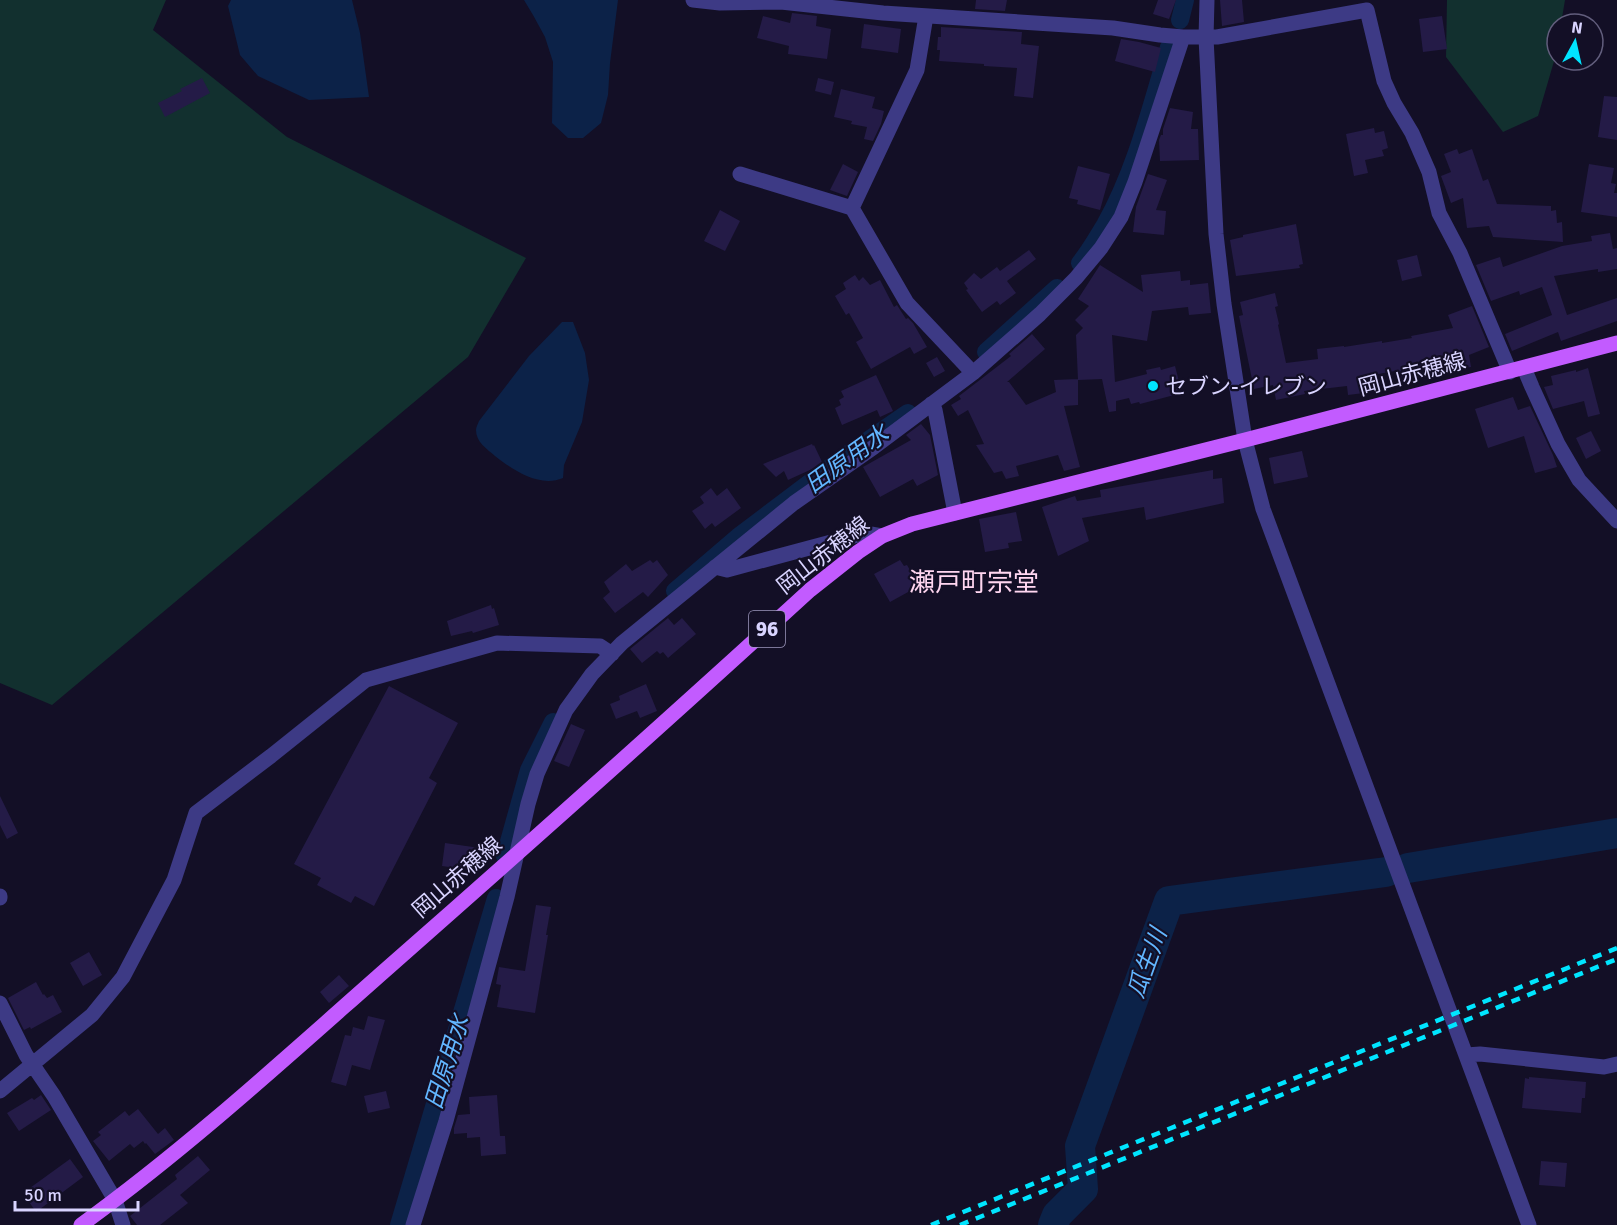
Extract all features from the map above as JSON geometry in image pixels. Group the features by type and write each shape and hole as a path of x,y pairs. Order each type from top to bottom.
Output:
{"main road":[{"name":"岡山赤穂線","path":"81,1225 222,1114 517,854 810,590 882,536 912,524 1617,343"}],"street":[{"path":"693,0 781,2 883,13 1113,27 1160,35 1206,38 1368,5 1384,81 1412,133 1429,172 1438,213 1517,370 1532,387 1558,444 1579,480 1617,521"},
{"path":"1207,0 1206,38 1216,234 1245,440 1263,508 1528,1225"},
{"path":"852,208 917,70 926,16"},
{"path":"413,1225 446,1121 517,854 528,804 537,774 566,710 607,651 622,643 794,503 931,404 969,368 1040,314 1076,278 1101,248 1121,217 1135,182 1183,37"},
{"path":"740,174 852,208 906,303 969,368"},
{"path":"931,404 935,410 955,513"},
{"path":"715,567 728,570 865,533 882,536"},
{"path":"0,1090 92,1015 123,977 174,880 196,813 366,680 497,643 607,651"},
{"path":"0,1003 26,1054 54,1096 115,1200 123,1225"},
{"path":"1467,1055 1480,1054 1604,1067 1617,1064"}],"green space":[{"path":"0,0 166,0 153,30 287,137 526,258 468,357 52,705 0,683"},
{"path":"1447,0 1565,0 1563,12 1545,12 1545,72 1551,72 1538,116 1503,132 1446,57"}],"water":[{"path":"231,0 352,0 360,33 369,97 309,100 258,76 240,55 228,6"},
{"path":"524,0 618,0 608,95 601,123 583,138 568,138 552,123 553,62 545,37"},
{"path":"562,322 573,322 585,353 589,380 582,422 564,465 563,478 545,481 518,472 502,461 480,442 476,429 479,421 529,356"}],"building":[{"path":"976,0 1007,0 1005,11 975,9"},
{"path":"1158,0 1176,0 1169,19 1153,14"},
{"path":"1220,0 1242,0 1244,22 1222,26"},
{"path":"792,13 817,16 816,26 831,29 827,59 788,54 789,46 757,38 763,16 790,23"},
{"path":"1442,16 1447,49 1423,52 1419,19"},
{"path":"864,24 901,29 898,53 861,48"},
{"path":"941,27 1022,32 1021,44 1039,46 1033,98 1014,96 1017,68 939,61 940,50 937,50"},
{"path":"1121,39 1161,48 1155,72 1115,61"},
{"path":"202,78 210,93 165,117 158,103"},
{"path":"818,78 834,82 831,95 815,91"},
{"path":"841,89 875,97 872,108 884,111 873,141 864,139 867,127 834,117"},
{"path":"1604,96 1617,97 1617,140 1598,137"},
{"path":"1170,108 1193,112 1191,129 1198,129 1199,160 1160,161 1159,140 1163,135"},
{"path":"1374,128 1375,133 1384,131 1388,148 1382,150 1384,156 1365,160 1368,173 1354,176 1346,134"},
{"path":"1457,149 1459,154 1472,149 1483,181 1488,179 1497,204 1551,206 1551,211 1556,210 1557,223 1562,222 1563,242 1493,237 1489,226 1467,228 1463,198 1451,203 1441,176 1451,172 1444,154"},
{"path":"843,164 858,172 847,196 830,190"},
{"path":"1589,164 1614,168 1611,183 1616,184 1614,193 1617,193 1617,217 1581,212"},
{"path":"1078,166 1110,174 1100,210 1077,204 1078,200 1069,198"},
{"path":"1148,174 1167,180 1156,210 1166,211 1164,235 1133,232 1136,207"},
{"path":"720,210 740,221 725,251 704,241"},
{"path":"1296,224 1303,264 1299,265 1300,268 1236,276 1230,240"},
{"path":"1610,233 1613,249 1617,248 1617,269 1598,272 1598,269 1554,276 1567,315 1617,298 1617,321 1561,341 1558,332 1512,351 1505,334 1552,315 1542,287 1520,295 1519,291 1491,301 1476,265 1500,257 1503,267 1562,246 1592,241 1591,236"},
{"path":"1029,250 1036,259 1007,281 1016,293 1000,305 997,301 982,312 966,290 968,289 964,283 974,273 981,279 997,267 1000,271"},
{"path":"1417,255 1422,276 1402,281 1397,260"},
{"path":"1100,265 1143,292 1141,275 1180,271 1181,281 1190,280 1190,285 1208,283 1211,313 1189,315 1188,307 1152,311 1147,341 1112,335 1115,382 1147,374 1146,370 1160,367 1161,370 1175,366 1182,393 1140,404 1139,402 1131,404 1129,398 1116,401 1116,411 1109,412 1102,379 1078,380 1076,335 1083,328 1075,320 1089,306 1078,299"},
{"path":"855,275 859,281 863,277 870,285 880,280 894,307 897,305 906,319 908,318 913,323 927,347 914,354 910,347 871,369 856,342 863,338 849,313 846,315 835,296 846,289 843,283"},
{"path":"1275,293 1278,306 1275,307 1286,363 1318,359 1317,349 1382,341 1382,343 1453,328 1448,315 1472,306 1489,347 1469,355 1471,367 1458,369 1457,364 1396,378 1395,371 1362,377 1364,393 1348,395 1347,386 1304,391 1305,394 1276,400 1273,385 1254,389 1239,316 1243,315 1240,302"},
{"path":"1032,334 1045,349 1007,382 1026,405 1056,392 1054,380 1078,379 1078,405 1064,406 1080,467 1064,471 1058,455 1016,466 1019,476 1006,479 1002,471 994,473 976,445 984,444 968,410 958,416 951,405 961,399 959,396 1011,356 1009,354"},
{"path":"937,357 945,371 934,377 926,363"},
{"path":"1588,368 1600,414 1588,417 1584,401 1553,409 1544,387 1553,385 1551,376"},
{"path":"876,375 893,411 880,417 877,410 842,425 835,408 841,405 839,400 844,397 841,391"},
{"path":"1513,397 1518,410 1530,406 1557,467 1535,473 1524,436 1488,448 1475,409"},
{"path":"921,424 930,435 938,475 917,486 913,479 880,497 863,467 911,440 906,435"},
{"path":"1591,431 1601,451 1586,459 1576,438"},
{"path":"812,444 823,464 788,480 784,471 776,477 763,464"},
{"path":"1302,451 1308,477 1274,484 1269,458"},
{"path":"1213,470 1213,479 1222,478 1224,503 1146,520 1144,507 1082,518 1089,541 1058,556 1042,507 1075,496 1077,501 1101,497 1100,490"},
{"path":"711,488 717,496 727,488 741,508 715,527 712,523 705,529 692,511 704,503 700,497"},
{"path":"1016,512 1022,541 1008,543 1009,548 985,552 979,519"},
{"path":"650,560 653,563 657,560 668,575 648,597 643,592 615,613 603,598 610,592 604,582 626,564 632,571"},
{"path":"900,560 904,566 907,565 919,586 890,602 874,574"},
{"path":"491,605 499,625 473,633 472,631 451,636 447,621"},
{"path":"668,618 674,625 682,618 696,634 668,658 663,652 660,654 657,651 642,663 630,649"},
{"path":"646,684 657,711 640,718 637,711 616,719 610,704 620,700 619,696"},
{"path":"389,686 458,723 429,778 437,783 374,906 355,896 351,903 317,885 321,878 294,864"},
{"path":"571,724 585,730 569,767 554,761"},
{"path":"0,796 18,833 7,839 0,825"},
{"path":"445,843 480,848 478,871 442,866"},
{"path":"536,905 551,907 535,1013 497,1007 501,985 496,984 499,967 525,971"},
{"path":"89,952 102,975 83,986 70,963"},
{"path":"339,975 349,986 329,1003 320,992"},
{"path":"36,982 43,995 47,998 53,995 62,1012 31,1029 30,1027 24,1030 8,998"},
{"path":"368,1016 385,1020 370,1070 352,1065 346,1086 331,1082 345,1035 351,1036 353,1027 364,1030"},
{"path":"1529,1077 1586,1082 1581,1113 1522,1108 1525,1078 1529,1079"},
{"path":"386,1091 390,1108 368,1113 364,1096"},
{"path":"41,1095 51,1110 19,1131 7,1113"},
{"path":"497,1095 500,1136 505,1136 506,1154 481,1156 480,1137 467,1138 467,1133 454,1134 454,1128 458,1115 470,1114 469,1097"},
{"path":"138,1109 158,1134 165,1128 174,1140 155,1154 143,1141 134,1148 130,1144 109,1161 93,1141 101,1135 98,1132 125,1111 129,1116"},
{"path":"198,1156 210,1170 180,1195 188,1203 160,1225 137,1225 130,1216 177,1179 175,1175"},
{"path":"70,1159 83,1177 36,1212 23,1193"},
{"path":"1541,1161 1567,1163 1565,1187 1539,1185"}],"waterway":[{"name":"田原用水","path":"1180,20 1185,0"},
{"name":"田原用水","path":"1080,263 1105,225 1126,182 1142,138 1169,47"},
{"name":"田原用水","path":"986,352 1057,288"},
{"name":"田原用水","path":"675,591 738,537 844,457 908,413"},
{"name":"田原用水","path":"505,856 529,770 553,722"},
{"name":"瓜生川","path":"1408,868 1617,833"},
{"name":"瓜生川","path":"1053,1225 1057,1215 1083,1189 1080,1146 1169,901 1386,872"},
{"name":"田原用水","path":"399,1225 496,898"}],"railway":[{"path":"931,1225 1617,948"},
{"path":"960,1225 1617,959"}],"place":[{"name":"セブン-イレブン","path":"1153,386"}],"district":[{"name":"瀬戸町宗堂","path":"974,583"}]}
